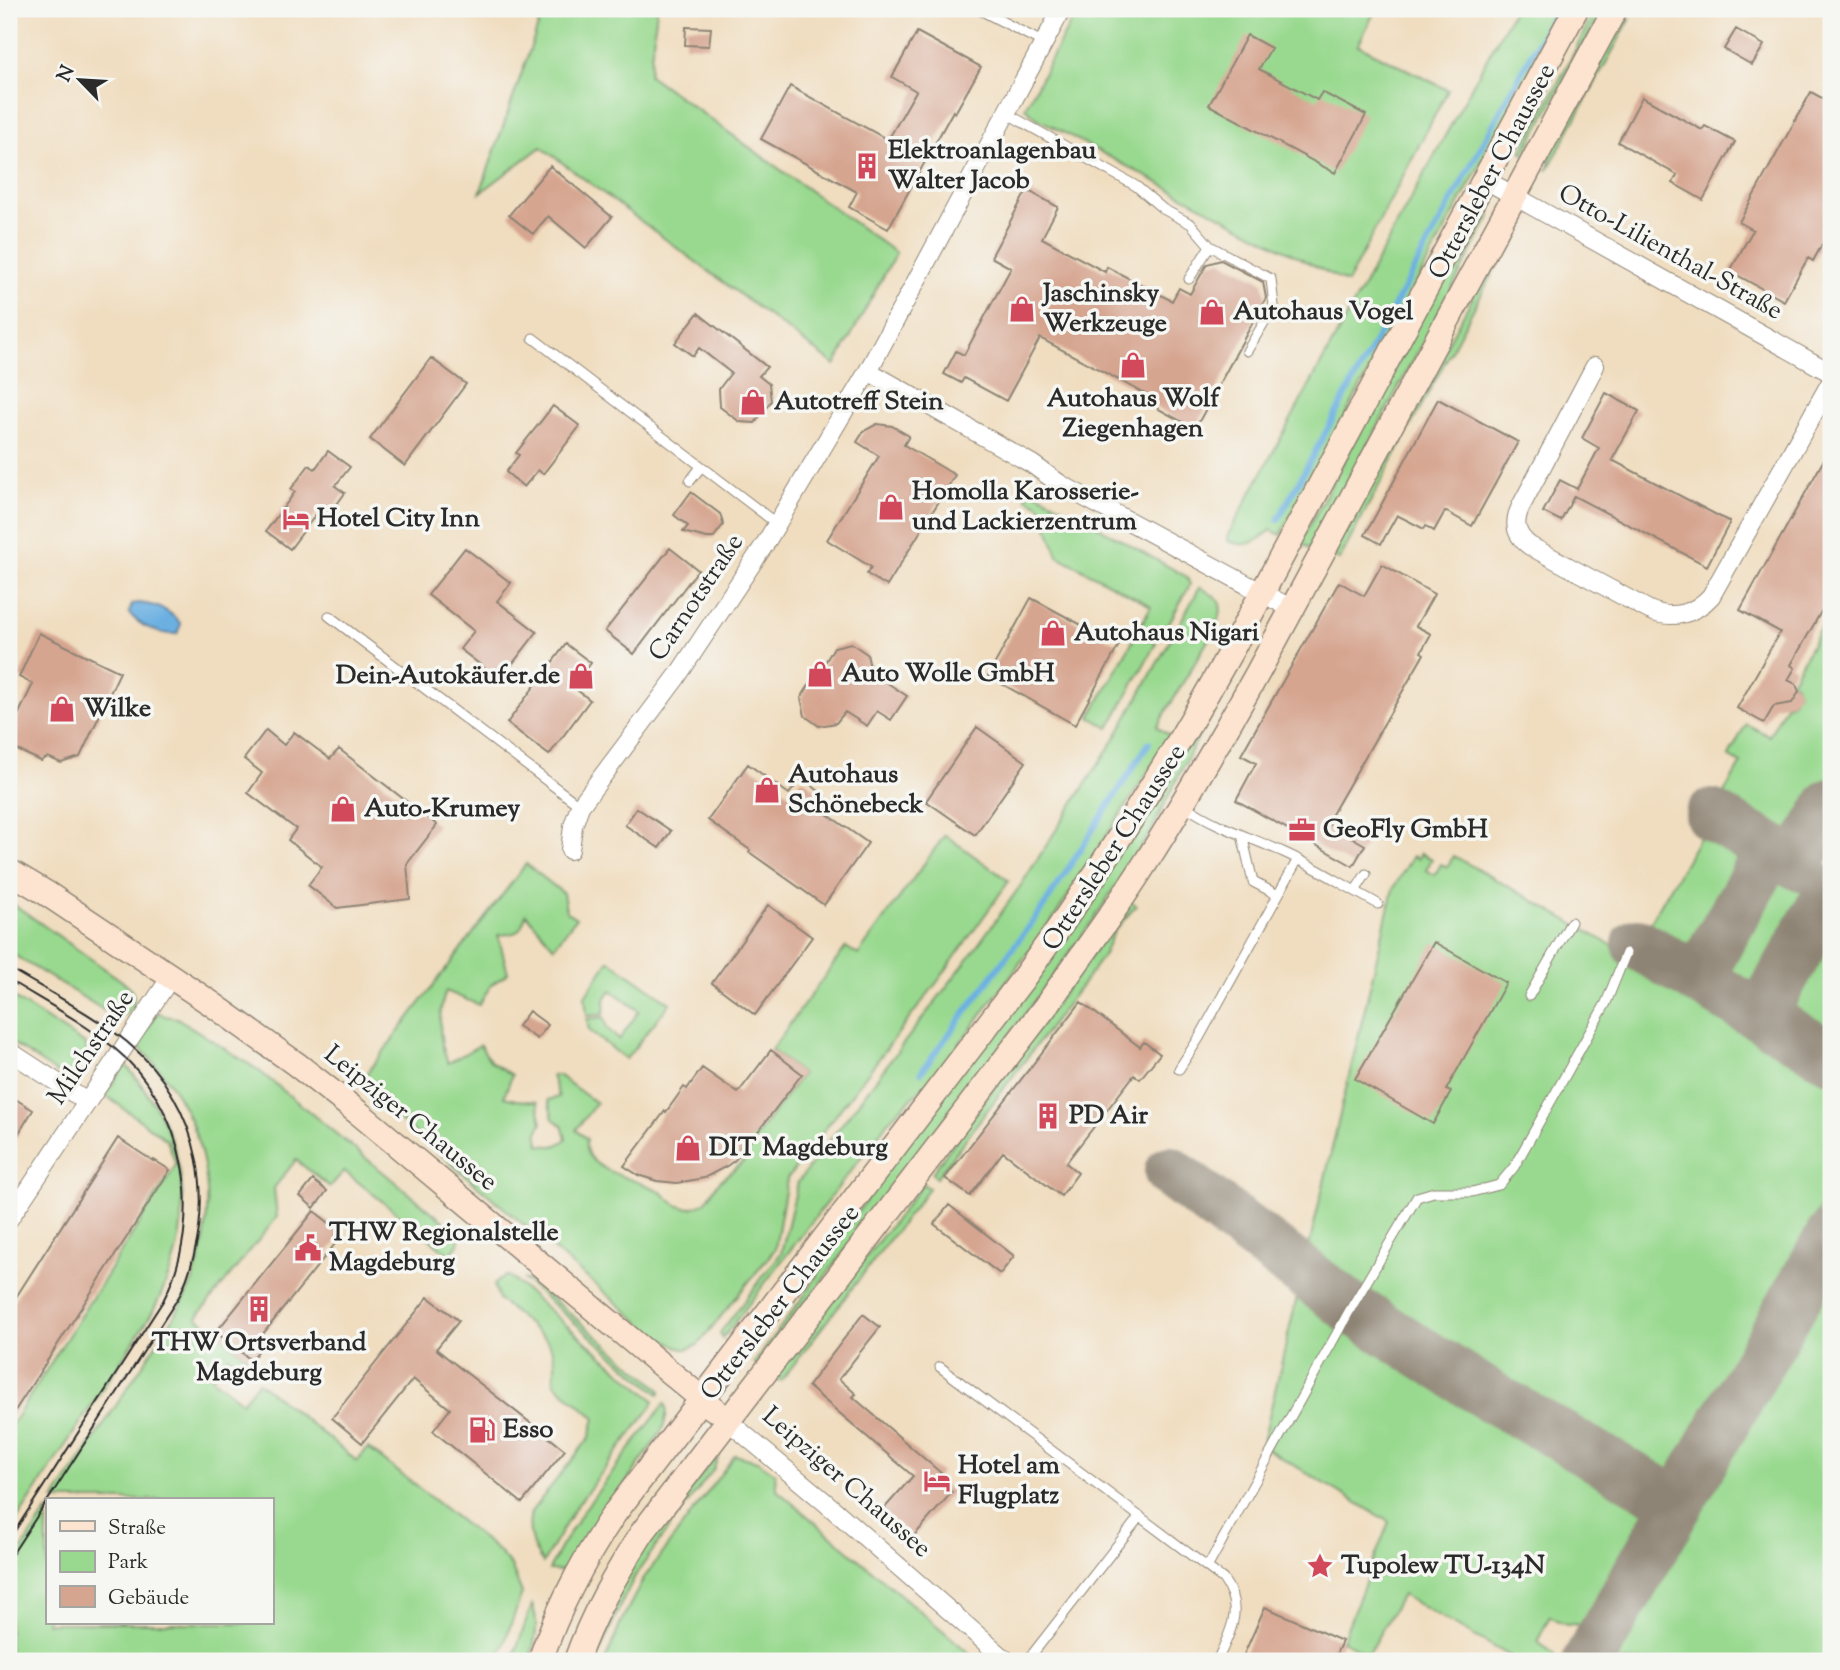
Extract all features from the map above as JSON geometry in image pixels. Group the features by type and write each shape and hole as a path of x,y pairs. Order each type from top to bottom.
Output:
{"main road":[{"name":"Ottersleber Chaussee","path":"540,1661 557,1614 571,1586 627,1495 1052,938 1125,830 1203,701 1576,9"},
{"name":"Ottersleber Chaussee","path":"576,1661 597,1610 642,1533 1049,1003 1138,875 1236,712 1615,9"},
{"name":"Leipziger Chaussee","path":"9,871 47,893 253,1032 339,1097 728,1421"}],"street":[{"name":"Carnotstraße","path":"570,850 573,826 580,806 676,678 777,524 868,372 1062,9"},
{"name":"Otto-Lilienthal-Straße","path":"1484,179 1831,373"},
{"path":"1595,366 1518,511 1516,528 1521,538 1530,546 1648,610 1671,616 1696,609 1711,596 1831,382"},
{"path":"868,372 1032,464 1060,484 1292,609"},
{"name":"Milchstraße","path":"9,1219 171,977"},
{"path":"9,1051 88,1101"},
{"name":"Leipziger Chaussee","path":"728,1421 1007,1661"}],"lane":[{"path":"978,9 1044,43"},
{"path":"1006,113 1136,186 1163,209 1191,224 1210,246 1271,279 1274,306 1247,351"},
{"path":"1189,279 1210,246"},
{"path":"533,338 777,524"},
{"path":"690,481 701,467"},
{"path":"330,616 580,806"},
{"path":"1182,804 1242,835 1298,859 1378,904"},
{"path":"1242,835 1253,882 1278,895"},
{"path":"1179,1069 1199,1038 1298,859"},
{"path":"1355,891 1366,874"},
{"path":"1529,996 1571,922"},
{"path":"1208,1566 1351,1308 1417,1197 1434,1192 1472,1192 1499,1185 1514,1167 1606,1003 1626,953"},
{"path":"940,1367 1208,1566 1226,1583 1234,1606 1232,1628 1217,1661"},
{"path":"1027,1661 1140,1516"}],"green space":[{"path":"544,9 657,9 649,75 896,253 835,365 541,147 480,193"},
{"path":"1078,9 1376,9 1358,45 1448,90 1347,283 1038,119 1025,108"},
{"path":"1514,9 1564,9 1281,535 1271,530 1251,543 1228,541 1227,537"},
{"path":"1595,9 1603,9 1524,154 1521,151"},
{"path":"1630,19 1547,171 1553,145 1621,21"},
{"path":"1488,214 1491,215 1312,549 1300,543 1469,228"},
{"path":"1514,233 1339,560 1332,556 1503,242"},
{"path":"1030,489 1187,577 1190,585 1160,639 1140,627 1151,606 1058,556 1040,505 1026,498"},
{"path":"1200,587 1219,602 1220,618 1157,727 1171,736 1051,922 935,1076 892,1117 722,1339 720,1333 781,1253 798,1182 1021,885 1117,735"},
{"path":"1826,618 1831,621 1831,775 1792,844 1719,802 1741,763 1729,756 1746,724 1769,736 1786,705 1792,703 1798,692 1796,684 1791,682"},
{"path":"1137,633 1156,643 1109,728 1090,717"},
{"path":"1236,659 1241,661 1197,739 1150,833 1094,919 1021,1020 757,1366 754,1363 806,1293 843,1234"},
{"path":"1704,829 1831,903 1831,1189 1582,1627 1576,1624 1566,1625 1550,1616 1537,1642 1552,1652 1557,1661 1519,1661 1402,1595 1368,1654 1342,1641 1389,1522 1262,1446 1393,889 1413,856 1418,859 1421,853 1432,859 1426,870 1435,875 1441,864 1447,867 1454,856 1631,956"},
{"path":"945,835 1009,881 938,981 787,1179 775,1249 698,1345 682,1349 655,1335 358,1085 526,864 563,893 566,911 576,918 554,947 526,914 518,931 498,935 508,973 491,985 479,1005 446,991 440,1027 448,1063 480,1045 491,1062 512,1075 504,1097 537,1102 542,1123 538,1136 540,1145 544,1146 557,1145 566,1139 562,1125 553,1119 548,1100 559,1097 552,1076 558,1075 596,1103 576,1130 587,1139 586,1149 591,1158 611,1172 656,1189 678,1205 688,1208 700,1205 707,1200 720,1181 745,1160 740,1156 744,1150 741,1146 750,1133 756,1137 802,1074 771,1050 846,947 858,955"},
{"path":"9,901 129,986 134,997 129,1012 119,1016 112,1015 9,952"},
{"path":"1130,902 1136,906 1114,931 1093,970 936,1178 932,1173"},
{"path":"609,960 670,1003 626,1059 589,1031 587,1019 604,1017 607,1028 619,1040 639,1011 611,990 605,999 604,1014 587,1016 585,996"},
{"path":"9,995 85,1044 88,1049 66,1079 9,1041"},
{"path":"158,1012 177,1018 258,1070 460,1235 458,1245 450,1255 344,1171 330,1187 296,1160 274,1188 277,1217 197,1317 251,1360 244,1368 229,1356 212,1378 242,1402 258,1382 357,1461 368,1448 497,1550 511,1566 522,1593 498,1661 9,1661 9,1569 46,1513 46,1624 273,1624 273,1498 55,1498 177,1312 193,1280 202,1248 207,1215 206,1184 192,1124 178,1096 137,1045"},
{"path":"125,1064 147,1093 164,1123 176,1153 182,1184 182,1215 177,1247 152,1313 9,1532 9,1429 176,1165 167,1140 105,1095"},
{"path":"923,1184 929,1188 781,1381 772,1378"},
{"path":"506,1276 654,1400 575,1508 543,1563 531,1539 531,1512 590,1437 595,1418 555,1384 555,1358 545,1338 499,1300 494,1285"},
{"path":"523,1279 531,1281 653,1383 661,1391 659,1394"},
{"path":"1831,1281 1831,1661 1614,1661"},
{"path":"665,1403 666,1418 660,1434 568,1567 560,1571 549,1570 584,1510"},
{"path":"735,1455 757,1461 775,1473 778,1491 974,1657 984,1655 990,1661 605,1661 644,1578"},
{"path":"718,1458 713,1470 635,1576 596,1661 586,1661 633,1564 711,1463"},
{"path":"532,1605 536,1626 529,1661 512,1661"}],"water":[{"path":"132,604 157,607 172,615 181,624 177,634 157,631 139,622 129,613"}],"building":[{"path":"686,27 711,28 709,46 685,45"},
{"path":"1736,29 1764,45 1752,65 1724,49"},
{"name":"Elektroanlagenbau Walter Jacob","path":"917,32 981,67 955,113 953,111 888,229 849,207 857,192 761,139 790,86 888,140 916,91 892,77"},
{"path":"1247,35 1271,48 1259,69 1317,100 1322,92 1366,115 1335,173 1209,105"},
{"path":"1811,92 1831,103 1831,213 1825,225 1831,228 1813,261 1808,258 1784,301 1730,271 1753,230 1739,222"},
{"path":"1642,97 1702,130 1705,126 1735,142 1703,200 1673,183 1677,175 1618,142"},
{"path":"550,166 612,217 586,248 548,216 533,234 509,215"},
{"path":"1027,190 1058,207 1042,238 1105,272 1107,267 1172,301 1179,288 1190,294 1207,264 1221,260 1263,282 1266,298 1195,429 1146,402 1149,396 1040,338 1006,401 964,378 961,383 944,374 956,351 964,355 1011,268 991,257"},
{"path":"698,313 767,367 759,376 769,384 771,401 755,423 740,422 720,407 719,389 731,373 699,348 693,356 675,343"},
{"path":"431,358 466,384 405,466 370,439"},
{"path":"1606,393 1639,411 1612,460 1730,522 1707,566 1574,496 1561,521 1543,512 1560,480 1577,489 1599,448 1582,438"},
{"path":"1438,399 1518,442 1472,526 1445,511 1434,531 1426,526 1424,529 1397,515 1381,544 1365,535"},
{"path":"553,406 580,426 543,474 538,470 524,487 506,472 519,455 516,453"},
{"name":"Homolla Karosserie- und Lackierzentrum","path":"877,424 892,426 909,436 904,445 955,475 887,586 867,574 871,567 827,540 879,456 857,442 864,431"},
{"path":"1831,447 1831,594 1791,665 1795,668 1788,680 1796,684 1799,692 1792,703 1774,706 1764,723 1737,708 1780,632 1740,610"},
{"path":"328,451 350,467 335,486 345,493 329,515 320,509 290,549 266,531 295,492 291,489 309,465 315,469"},
{"path":"691,492 720,514 723,525 713,538 683,532 688,526 674,515"},
{"path":"465,548 511,583 497,601 537,632 500,680 460,649 474,631 428,595"},
{"path":"670,548 698,570 634,654 605,631"},
{"path":"1382,564 1434,594 1416,626 1431,634 1421,652 1424,654 1327,823 1365,845 1353,866 1236,800 1256,763 1241,755 1339,582 1364,596"},
{"path":"1031,598 1119,645 1075,725 988,676"},
{"name":"Wilke","path":"39,633 120,672 80,757 61,763 48,757 41,761 9,746 9,734 33,684 19,677"},
{"path":"851,643 867,654 871,672 907,696 891,720 877,711 867,726 845,712 836,723 819,726 805,716 801,698 811,682 814,682 834,647"},
{"path":"566,644 591,663 573,687 590,700 549,755 507,723"},
{"path":"977,727 1026,762 975,835 926,801"},
{"name":"Auto-Krumey","path":"266,730 284,745 294,732 330,759 339,749 437,825 407,864 410,899 337,908 308,885 322,867 288,840 296,829 248,793 262,773 244,759"},
{"path":"748,764 789,794 802,778 825,796 817,807 868,843 824,905 708,820"},
{"path":"637,808 671,831 659,848 625,825"},
{"path":"768,905 812,937 755,1015 712,983"},
{"path":"1434,942 1506,983 1446,1090 1451,1092 1433,1124 1355,1079"},
{"name":"PD Air","path":"1081,1002 1140,1047 1144,1042 1160,1054 1140,1079 1134,1075 1066,1163 1078,1173 1061,1196 1003,1152 970,1196 945,1178"},
{"path":"529,1011 548,1025 537,1039 518,1026"},
{"path":"771,1050 802,1074 735,1160 704,1178 677,1183 638,1175 624,1166 684,1087 687,1089 702,1068 738,1093"},
{"path":"9,1095 33,1110 9,1149"},
{"path":"118,1138 170,1170 9,1420 9,1308"},
{"path":"313,1180 327,1191 314,1208 300,1196"},
{"path":"949,1205 1014,1256 1000,1274 934,1224"},
{"path":"314,1211 343,1234 258,1340 263,1345 251,1360 216,1332"},
{"path":"428,1297 459,1321 436,1349 565,1450 522,1503 433,1431 450,1409 413,1379 362,1443 332,1418"},
{"path":"863,1314 880,1327 839,1379 856,1394 853,1397 941,1473 936,1478 952,1492 913,1537 882,1511 913,1476 808,1386"},
{"path":"1265,1607 1342,1641 1333,1661 1241,1661"}],"waterway":[{"path":"1278,520 1556,9"},
{"path":"921,1072 1044,906 1149,743"}],"taxiway":[{"path":"1797,864 1831,804"},
{"path":"1711,815 1801,866"},
{"path":"1697,979 1771,849"},
{"path":"1761,1016 1831,891"},
{"path":"1638,944 1831,1057"},
{"path":"1170,1172 1351,1308 1492,1397 1678,1503"},
{"path":"1588,1661 1831,1236"}],"tram line":[{"path":"9,968 113,1032 152,1067 173,1095 187,1126 197,1159 201,1193 199,1227 192,1262 180,1295 49,1498"},
{"path":"9,980 101,1038 138,1072 158,1100 173,1132 182,1165 186,1200 184,1235 176,1269 163,1301 9,1540"},
{"path":"9,1559 46,1503"}],"place":[{"name":"Elektroanlagenbau Walter Jacob","path":"867,166"},
{"name":"Jaschinsky Werkzeuge","path":"1022,309"},
{"name":"Autohaus Vogel","path":"1212,312"},
{"name":"Autohaus Wolf Ziegenhagen","path":"1133,365"},
{"name":"Autotreff Stein","path":"753,402"},
{"name":"Homolla Karosserie- und Lackierzentrum","path":"891,507"},
{"name":"Hotel City Inn","path":"296,519"},
{"name":"Autohaus Nigari","path":"1053,633"},
{"name":"Auto Wolle GmbH","path":"820,674"},
{"name":"Dein-Autokäufer.de","path":"581,676"},
{"name":"Wilke","path":"62,709"},
{"name":"Autohaus Schönebeck","path":"767,790"},
{"name":"Auto-Krumey","path":"343,809"},
{"name":"GeoFly GmbH","path":"1302,830"},
{"name":"PD Air","path":"1048,1116"},
{"name":"DIT Magdeburg","path":"688,1148"},
{"name":"THW Regionalstelle Magdeburg","path":"308,1248"},
{"name":"THW Ortsverband Magdeburg","path":"259,1309"},
{"name":"Esso","path":"482,1430"},
{"name":"Hotel am Flugplatz","path":"937,1481"},
{"name":"Tupolew TU-134N","path":"1320,1566"}]}
